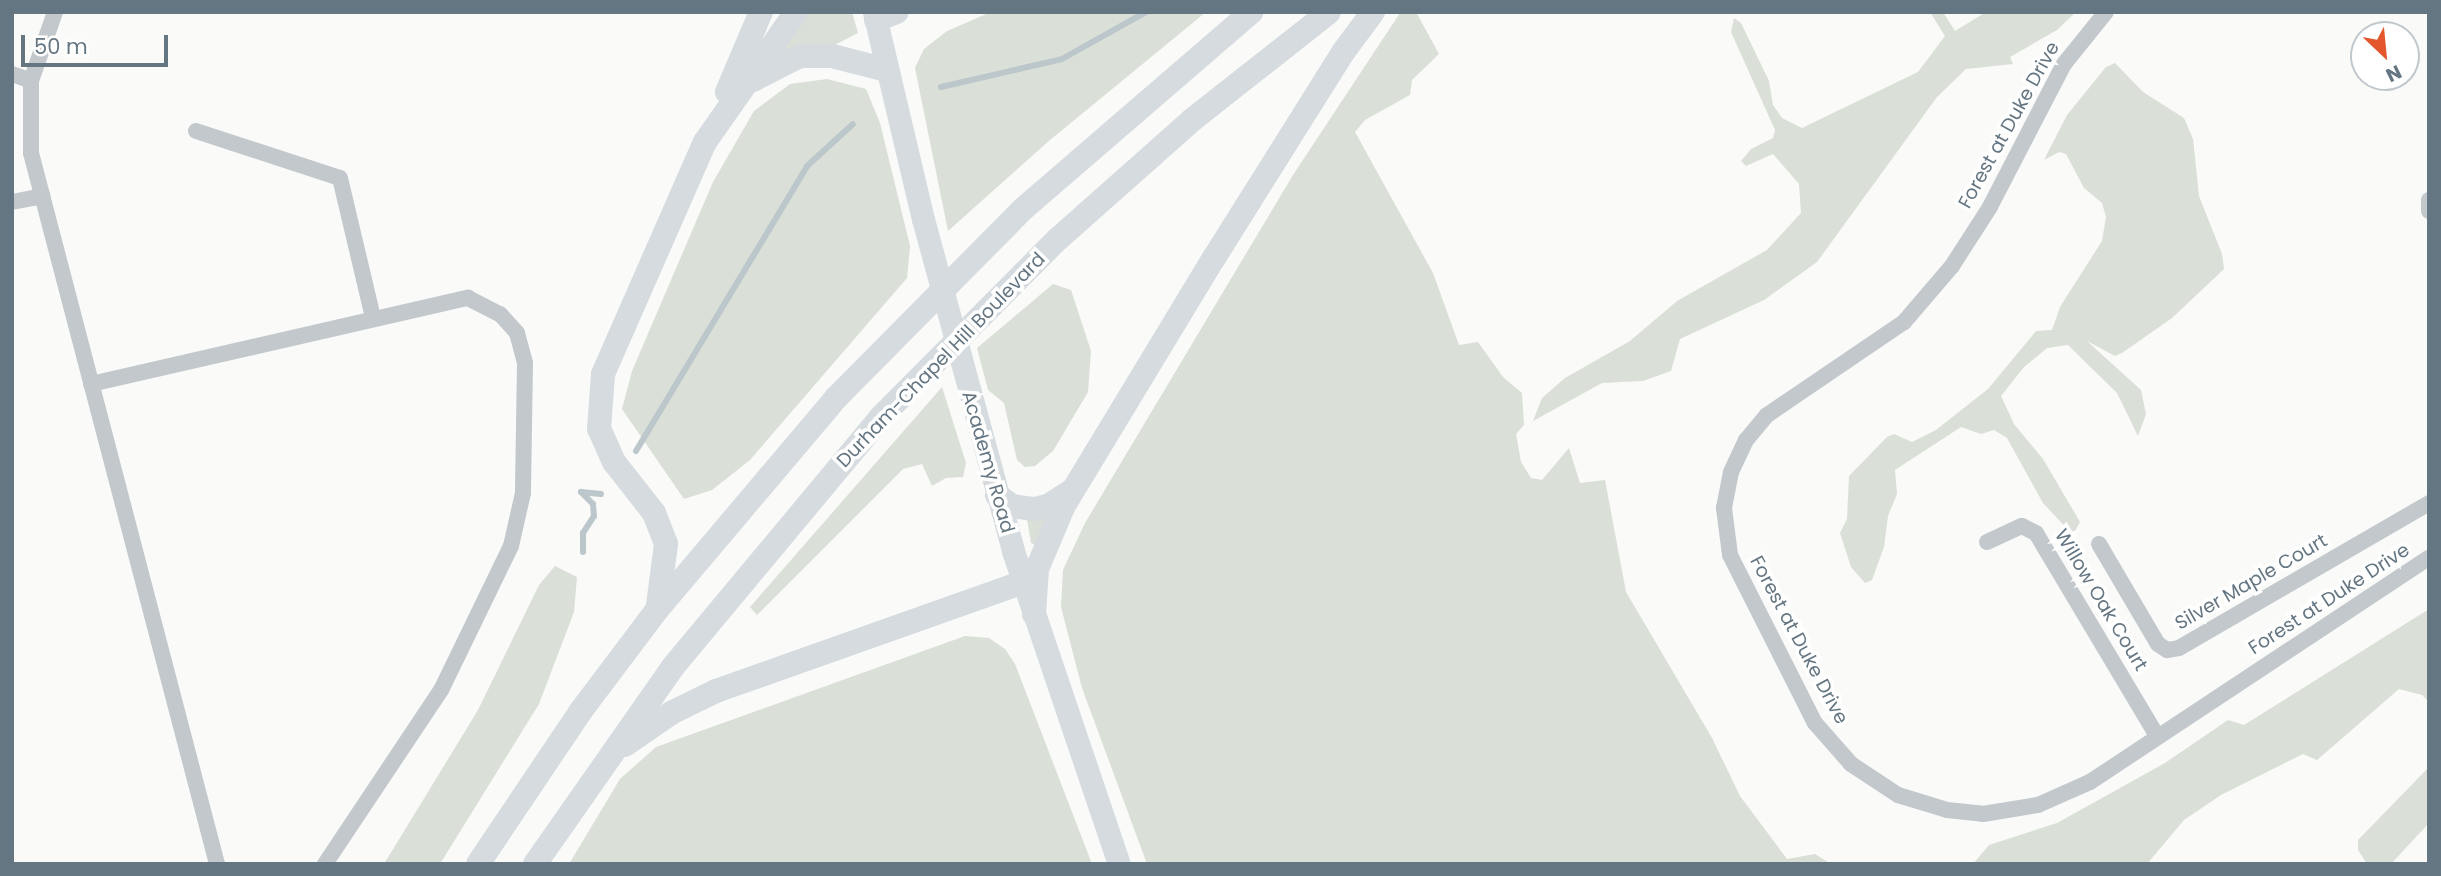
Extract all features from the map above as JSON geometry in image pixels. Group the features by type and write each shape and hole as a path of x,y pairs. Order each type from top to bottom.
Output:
{"main road":[{"path":"656,611 666,558 662,530 606,444 597,418 598,401 613,344 761,12"},
{"path":"705,142 796,12"},
{"path":"478,864 580,712 656,611 750,495 926,303 1104,135 1251,12"},
{"name":"Durham-Chapel Hill Boulevard","path":"535,864 602,763 772,544 881,417 1058,239 1192,120 1329,12"},
{"path":"1034,614 1037,569 1073,489 1322,85 1373,12"},
{"name":"Academy Road","path":"883,15 887,70 971,402 1023,582 1119,864"},
{"path":"746,84 800,56 832,56 887,70"},
{"path":"997,495 1012,506 1034,509 1048,506 1073,489"},
{"path":"602,763 671,713 716,691 1023,582"}],"street":[{"path":"55,12 31,81 29,128 42,196 217,864"},
{"name":"Forest at Duke Drive","path":"2106,12 2064,64 1990,207 1952,266 1916,310 1866,349 1791,395 1755,428 1731,472 1725,524 1730,555 1745,592 1815,723 1851,764 1898,794 1947,810 1983,814 2020,810 2090,782 2429,558"},
{"path":"12,74 31,81"},
{"path":"196,131 340,178 373,318"},
{"path":"12,202 42,196"},
{"path":"2429,200 2429,211"},
{"path":"91,384 468,298 500,314 517,332 526,363 523,493 511,546 441,690 325,864"},
{"name":"Silver Maple Court","path":"2099,544 2158,644 2167,650 2179,648 2429,503"},
{"name":"Willow Oak Court","path":"1987,542 2022,526 2036,533 2157,736"}],"shaded area":[{"path":"807,12 852,12 858,33 829,48 786,55 777,49"},
{"path":"991,12 1206,12 1050,140 948,231 915,68 924,49 947,31"},
{"path":"1416,12 1439,54 1412,80 1410,95 1365,120 1355,132 1433,273 1459,345 1478,342 1503,377 1522,393 1524,425 1516,434 1521,462 1531,478 1542,480 1569,448 1580,483 1605,480 1626,592 1712,738 1740,796 1787,859 1815,854 1831,864 1147,864 1082,688 1061,607 1063,570 1085,523 1293,175 1400,13"},
{"path":"1930,12 1943,12 1955,31 1986,12 2076,12 2057,30 2010,57 2013,64 1966,69 1937,97 1817,262 1764,300 1680,339 1671,371 1643,381 1602,383 1533,421 1542,398 1565,378 1630,341 1677,301 1767,250 1801,213 1799,184 1773,154 1746,166 1741,161 1751,149 1773,138 1775,130 1731,32 1734,18 1741,23 1769,81 1773,105 1782,118 1802,128 1918,72 1945,36"},
{"path":"2115,63 2143,92 2184,118 2193,139 2199,196 2222,254 2224,269 2172,318 2122,353 2115,356 2087,341 2141,390 2146,414 2138,436 2117,393 2068,345 2047,348 2024,367 2001,396 2014,424 2043,459 2080,522 2073,535 2043,503 2007,438 1994,430 1981,434 1961,427 1895,470 1897,494 1888,516 1884,547 1872,580 1865,583 1851,567 1840,533 1847,519 1849,476 1887,437 1894,434 1912,442 1936,430 1988,389 2036,331 2052,330 2060,307 2102,241 2106,217 2102,203 2084,188 2066,154 2059,152 2044,160 2067,115 2106,67"},
{"path":"827,79 866,89 880,123 910,246 907,278 750,460 712,490 684,499 622,409 632,371 713,182 754,111 790,84"},
{"path":"1053,284 1071,290 1091,351 1088,392 1053,451 1035,466 1025,467 1017,460 1004,403 988,390 977,348"},
{"path":"942,387 966,463 963,477 946,478 932,486 922,464 903,469 757,615 750,607"},
{"path":"1047,516 1036,545 1031,543 1027,519"},
{"path":"555,566 577,577 574,612 539,704 440,864 384,864 478,710 539,585"},
{"path":"2429,609 2429,702 2422,695 2399,689 2317,760 2303,754 2221,795 2184,820 2147,864 1973,864 1989,845 2057,823 2165,763 2228,720 2244,725"},
{"path":"965,636 989,638 1005,649 1015,664 1092,864 569,864 620,779 656,747"},
{"path":"2429,767 2429,823 2391,864 2367,864 2358,850 2358,840"}],"waterway":[{"path":"941,87 1062,59 1146,12"},
{"path":"636,451 807,166 853,124"},
{"path":"583,552 583,533 594,516 593,504 581,492 601,494"}]}
